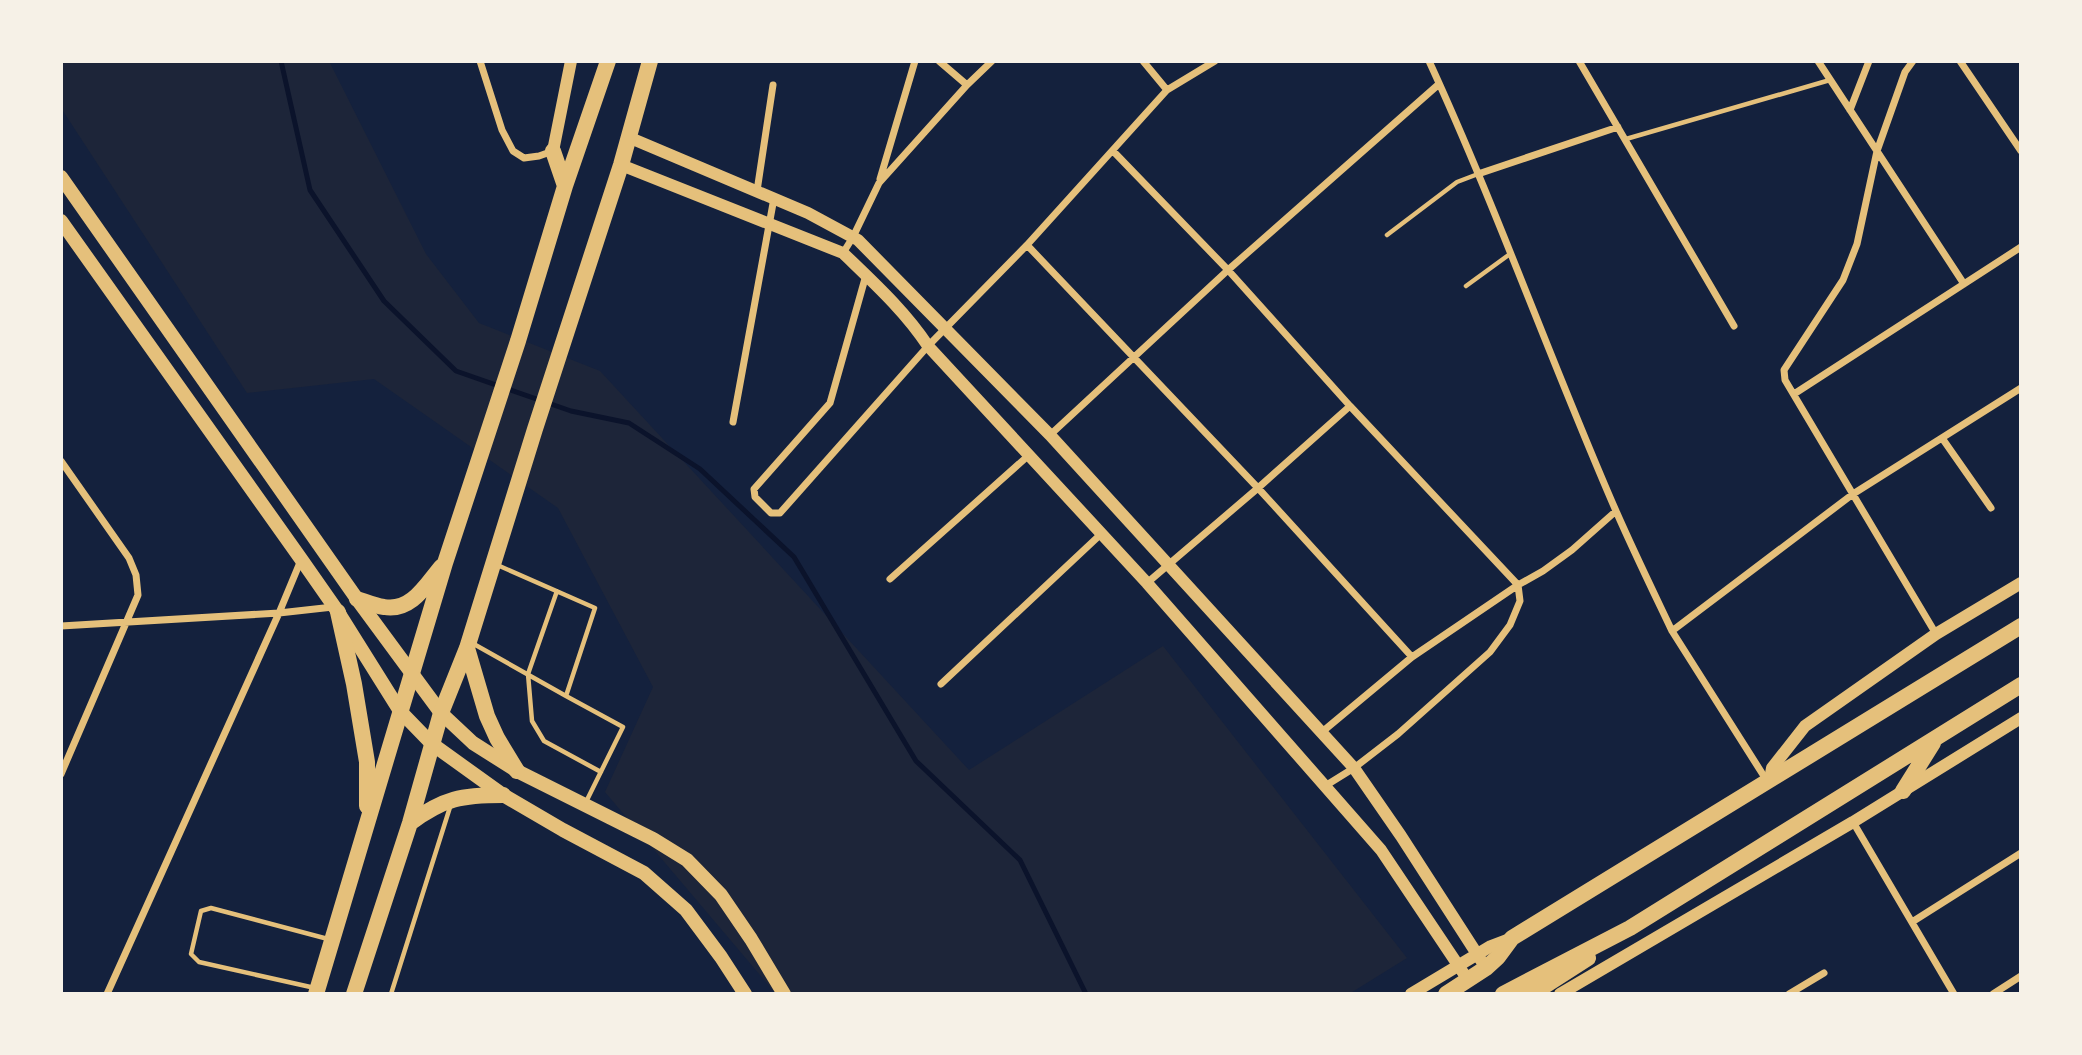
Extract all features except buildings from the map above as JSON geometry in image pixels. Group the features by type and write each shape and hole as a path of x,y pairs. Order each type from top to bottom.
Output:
{"main road":[{"path":"317,991 445,563 518,341 565,186 608,61"},
{"path":"354,994 410,823 441,713 468,644 621,165 650,61"},
{"path":"553,150 565,186"},
{"path":"61,177 357,599 441,713 473,743 517,771 653,839 687,860 721,894 784,994"},
{"path":"63,227 302,559 400,710 432,744 503,795 644,873 686,910 745,994"},
{"path":"357,599 387,608 400,607 412,602 445,563"},
{"path":"336,609 354,684 368,762 367,827"},
{"path":"1447,994 1468,980 1482,961 1498,957 1512,938 2021,626"},
{"path":"468,644 487,716 517,771"},
{"path":"1532,994 1630,928 2021,685"},
{"path":"1903,791 1937,737"},
{"path":"410,823 431,808 453,799 472,795 503,795"},
{"path":"1503,994 1630,928"}],"street":[{"path":"480,61 502,130 513,151 524,158 553,150 571,61"},
{"path":"842,253 853,237 879,183 915,61"},
{"path":"939,61 967,85"},
{"path":"879,183 992,61"},
{"path":"1143,61 1167,90"},
{"path":"866,275 830,403 754,489 755,497 771,513 780,513 928,346 1027,245 1167,90 1215,61"},
{"path":"1429,61 1616,511 1672,631 1769,780"},
{"path":"1579,61 1734,326"},
{"path":"1818,61 1964,284"},
{"path":"1850,110 1869,61"},
{"path":"1913,61 1905,72 1877,151 1857,244 1843,281 1784,370 1785,380 1936,634"},
{"path":"1960,61 2021,151"},
{"path":"1050,435 1228,270 1440,84"},
{"path":"757,191 773,85"},
{"path":"1478,174 1618,127"},
{"path":"628,137 774,198 853,237 947,328 1050,435 1322,732 1354,768 1482,961 1458,965 1410,994"},
{"path":"1114,151 1228,270 1350,406 1518,585 1521,601 1510,625 1490,652 1398,734 1354,768 1325,786"},
{"path":"621,165 842,253 866,275 913,323 928,346 1147,583 1381,850 1468,980"},
{"path":"733,422 774,198"},
{"path":"1027,245 1258,488 1412,657"},
{"path":"1794,394 2021,247"},
{"path":"1672,631 1853,494 2021,388"},
{"path":"1147,583 1350,406"},
{"path":"1942,438 1991,509"},
{"path":"890,579 1029,455"},
{"path":"61,461 129,558 136,575 138,594 61,774"},
{"path":"1322,732 1412,657 1543,571 1572,550 1616,511"},
{"path":"941,684 1101,534"},
{"path":"107,994 302,559"},
{"path":"1769,780 1772,768 1805,726 1936,634 2021,583"},
{"path":"61,626 336,609"},
{"path":"1560,994 1853,822 2021,718"},
{"path":"1853,822 1954,994"},
{"path":"1912,922 2021,853"},
{"path":"1789,994 1824,973"},
{"path":"1993,994 2021,976"}],"lane":[{"path":"1626,139 1831,80"},
{"path":"1387,235 1457,182 1478,174"},
{"path":"1466,286 1510,253"},
{"path":"493,564 595,608 566,696"},
{"path":"557,591 528,674 532,721 544,741 601,772"},
{"path":"468,644 622,727 585,805"},
{"path":"391,994 453,799"},
{"path":"317,991 199,962 191,954 201,911 211,908 332,940"}],"shaded area":[{"path":"61,61 329,61 426,254 479,323 600,371 969,770 1163,646 1407,958 1349,994 776,994 605,792 653,687 558,508 374,379 247,393 61,108"}],"waterway":[{"path":"281,61 310,190 384,301 456,371 571,411 629,423 700,469 794,557 916,761 1020,860 1086,994"}]}
